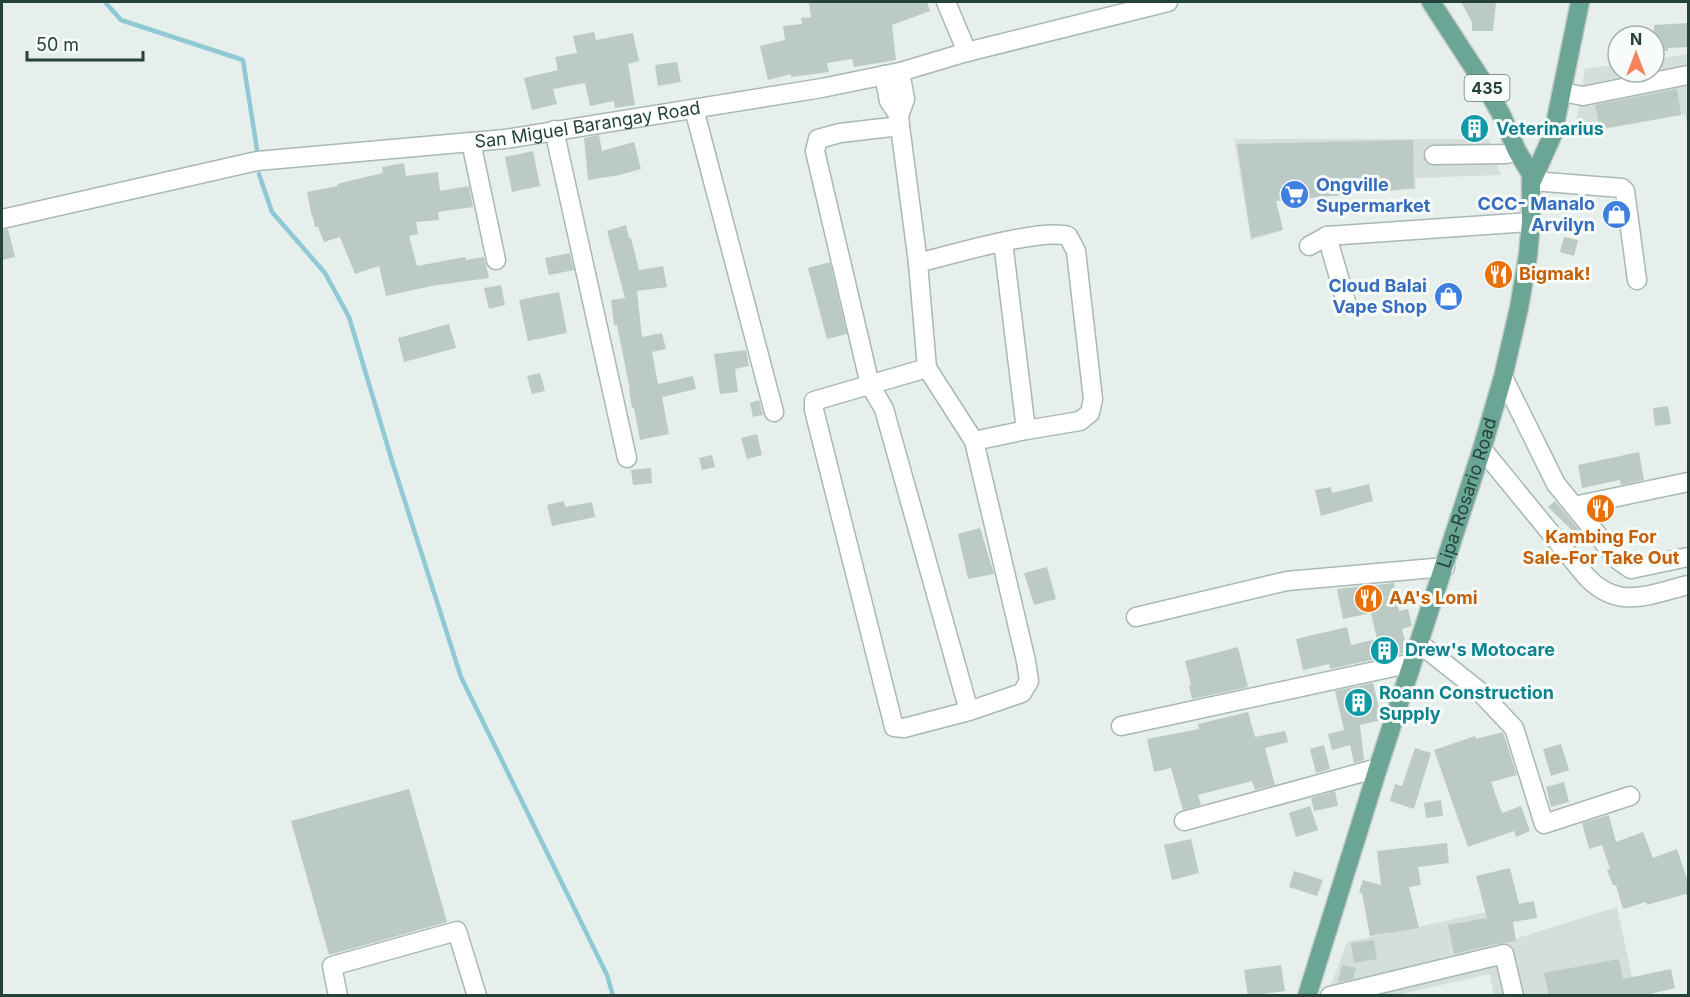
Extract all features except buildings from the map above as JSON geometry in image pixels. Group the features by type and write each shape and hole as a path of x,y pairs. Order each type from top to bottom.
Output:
{"main road":[{"name":"Lipa-Rosario Road","path":"1307,996 1378,768 1482,449 1503,378 1523,288 1531,222 1532,181 1530,171 1517,151 1483,82 1431,2"},
{"name":"435","path":"1532,181 1552,139 1581,2"}],"street":[{"path":"946,2 967,52"},
{"name":"San Miguel Barangay Road","path":"2,219 257,161 471,142 694,109 892,74 967,52 1168,2"},
{"path":"892,74 889,101 900,121 918,263 927,368 974,441 1029,681 1022,693 969,711 904,728 894,727 814,410 814,401 927,368"},
{"path":"1562,92 1583,96 1689,75"},
{"path":"694,109 774,412"},
{"path":"900,121 818,139 815,151 870,385 884,409 969,711"},
{"path":"554,130 627,458"},
{"path":"471,142 496,260"},
{"path":"1434,155 1506,154 1517,151"},
{"path":"1532,181 1622,188 1625,191 1637,280"},
{"path":"1309,246 1327,236 1531,222"},
{"path":"918,263 1003,242 1058,233 1068,236 1076,251 1093,399 1090,413 1080,421 974,441"},
{"path":"1327,236 1347,305"},
{"path":"1003,242 1026,430"},
{"path":"1503,378 1556,484 1618,560 1631,569 1689,557"},
{"path":"1482,449 1593,585 1607,594 1623,598 1642,597 1689,585"},
{"path":"1574,506 1689,482"},
{"path":"1136,617 1287,581 1445,567"},
{"path":"1419,643 1478,690 1514,728 1544,824 1629,796"},
{"path":"1121,726 1412,663"},
{"path":"1184,821 1378,768"},
{"path":"338,996 332,966 457,931 477,996"},
{"path":"1330,996 1504,954 1514,996"}],"shaded area":[{"path":"1688,54 1688,129 1685,114 1574,135 1585,69 1606,66 1606,84 1666,84 1666,57"},
{"name":"Ongville Supermarket","path":"1234,139 1489,139 1501,175 1415,178 1416,189 1276,201 1283,230 1251,240"},
{"path":"1617,907 1636,995 1494,995 1490,974 1396,995 1327,996 1347,942 1487,912 1495,945"}],"waterway":[{"path":"105,2 121,20 243,60 257,150"},
{"path":"259,174 272,212 325,273 349,317 461,677 607,975 613,996"}],"place":[{"name":"Veterinarius","path":"1475,129"},
{"name":"Ongville Supermarket","path":"1295,195"},
{"name":"CCC- Manalo Arvilyn","path":"1616,214"},
{"name":"Bigmak!","path":"1498,274"},
{"name":"Cloud Balai Vape Shop","path":"1448,296"},
{"name":"Kambing For Sale-For Take Out","path":"1601,508"},
{"name":"AA's Lomi","path":"1368,598"},
{"name":"Drew's Motocare","path":"1384,650"},
{"name":"Roann Construction Supply","path":"1358,703"}]}
